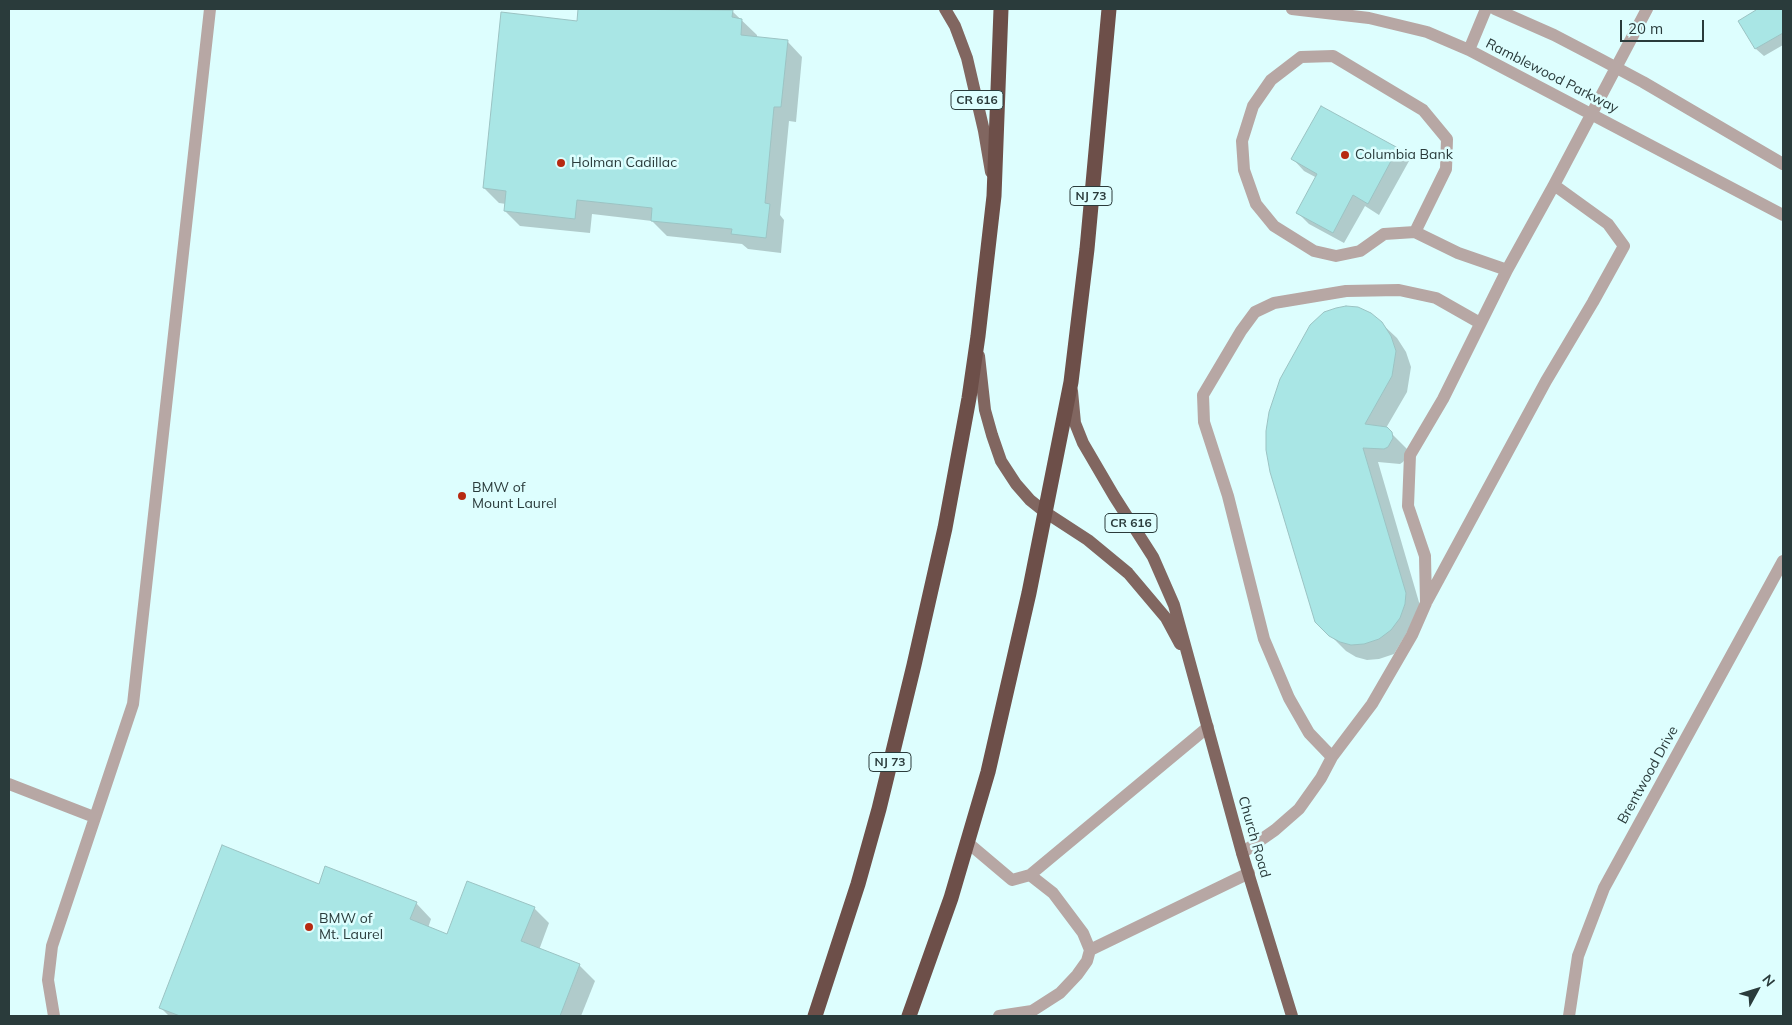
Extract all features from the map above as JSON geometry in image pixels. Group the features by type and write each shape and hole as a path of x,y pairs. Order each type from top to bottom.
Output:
{"highway":[{"name":"NJ 73","path":"815,1016 861,875 879,809 945,528 969,398 994,196 1001,9"},
{"name":"NJ 73","path":"909,1016 950,898 988,772 1009,684 1071,382 1109,9"}],"main road":[{"name":"CR 616","path":"946,9 955,26 967,58 975,89 984,131 994,196"},
{"name":"Church Road","path":"978,336 985,410 1002,461 1016,484 1030,500 1045,512 1088,540 1128,573 1166,618 1191,665"},
{"name":"Church Road","path":"1071,382 1075,423 1083,443 1153,557 1174,605 1289,1016"}],"street":[{"path":"54,1016 48,980 52,946 133,704 210,9"},
{"name":"Ramblewood Parkway","path":"1292,9 1369,18 1427,32 1469,50 1783,215"},
{"path":"1469,50 1486,9"},
{"path":"1495,9 1554,35 1615,67 1783,164"},
{"path":"1426,603 1425,556 1408,506 1410,456 1443,399 1507,270 1647,9"},
{"path":"1415,232 1446,169 1447,139 1423,110 1333,56 1301,57 1271,80 1253,106 1242,141 1244,170 1256,204 1274,226 1314,251 1336,256 1360,251 1384,234 1415,232 1458,253 1507,270"},
{"path":"1242,853 1275,830 1299,809 1321,778 1332,756 1372,704 1412,635 1426,603 1469,521 1546,381 1624,246 1608,224 1554,185"},
{"path":"1332,756 1309,733 1289,698 1264,639 1228,496 1204,422 1203,395 1241,331 1255,312 1274,303 1346,291 1398,290 1436,298 1480,323"},
{"name":"Brentwood Drive","path":"1569,1016 1578,956 1604,888 1783,561"},
{"path":"967,842 1012,880 1030,875 1208,727"},
{"path":"9,784 94,817"},
{"path":"1090,950 1248,873"},
{"path":"999,1016 1032,1010 1060,993 1077,975 1086,961 1090,950 1083,933 1053,893 1030,875"}],"building":[{"name":"Holman Cadillac","path":"578,9 733,10 732,17 742,19 741,35 788,40 781,107 774,107 765,203 770,204 766,238 731,234 732,229 651,221 652,208 577,200 575,219 504,211 506,191 483,188 501,12 577,21"},
{"path":"1756,9 1783,9 1783,33 1755,49 1738,21"},
{"path":"1321,106 1398,148 1368,204 1353,195 1333,233 1296,213 1317,174 1291,159"},
{"path":"1346,306 1358,307 1371,313 1382,322 1391,336 1396,351 1392,376 1365,424 1387,427 1392,432 1393,438 1388,447 1384,449 1363,448 1406,593 1405,604 1400,618 1391,630 1379,639 1364,644 1351,645 1329,636 1315,622 1270,472 1266,450 1269,412 1280,379 1310,325 1324,312"},
{"name":"BMW of Mt. Laurel","path":"222,845 319,884 325,866 417,902 410,919 447,934 467,881 535,907 521,941 580,964 560,1016 180,1016 159,1008"}],"place":[{"name":"Columbia Bank","path":"1345,155"},
{"name":"Holman Cadillac","path":"561,163"},
{"name":"BMW of Mount Laurel","path":"462,496"},
{"name":"BMW of Mt. Laurel","path":"309,927"}]}
